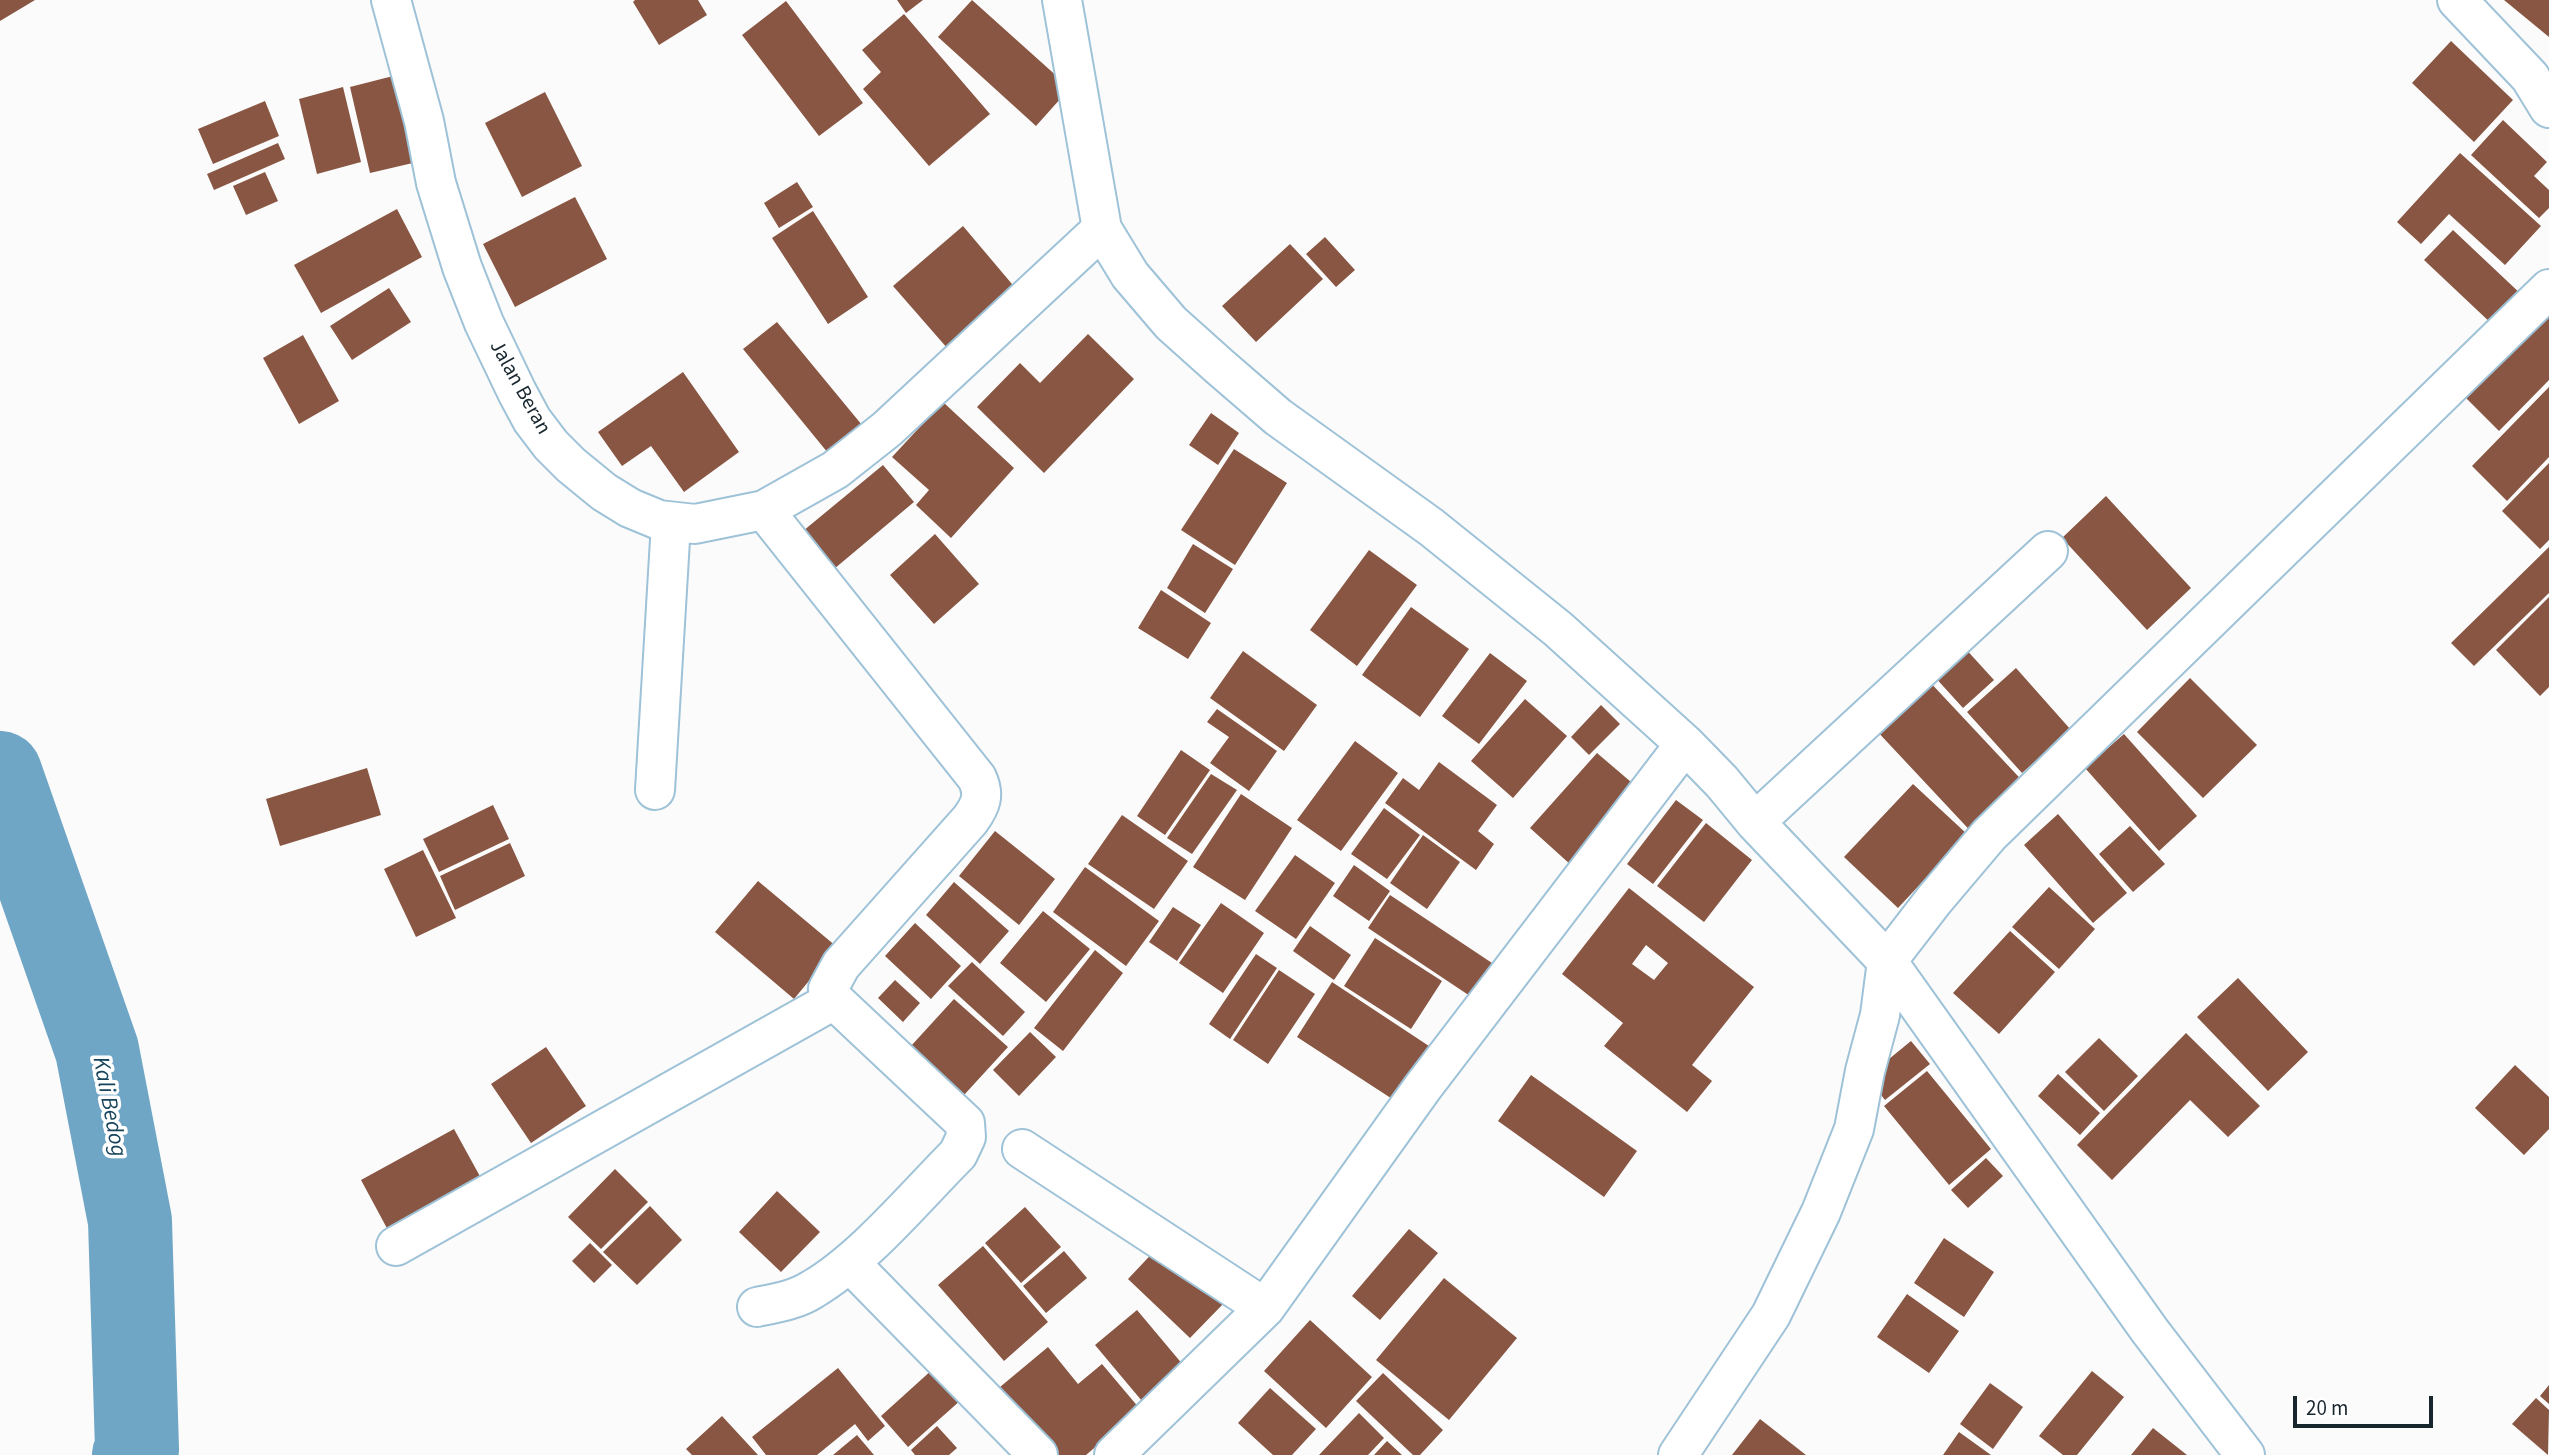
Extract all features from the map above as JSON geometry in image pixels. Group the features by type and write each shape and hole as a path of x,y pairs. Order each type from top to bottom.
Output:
{"street":[{"name":"Jalan Beran","path":"391,0 424,121 436,183 462,267 484,323 517,392 551,445 571,465 604,492 630,508 671,523 695,524 764,510 835,470 887,429 1102,229"},
{"path":"1062,0 1102,229 1130,275 1171,323 1219,366 1278,416 1431,527 1547,620 1685,744 1722,782 1755,822 1886,961 2150,1331 2245,1455"},
{"path":"2457,0 2530,77 2549,108"},
{"path":"1678,1455 1771,1315 1821,1212 1854,1129 1865,1071 1880,1015 1886,961 1989,835 2549,289"},
{"path":"757,1307 786,1301 812,1290 850,1263 958,1154 966,1137 965,1123 834,1000 828,989 833,977 970,820 981,801 982,789 977,778 764,510"},
{"path":"655,790 671,523"},
{"path":"1755,822 2048,551"},
{"path":"1114,1455 1265,1308 1423,1087 1685,744"},
{"path":"396,1245 834,1000"},
{"path":"1021,1149 1265,1308"},
{"path":"850,1263 1038,1455"}],"building":[{"path":"0,0 35,0 0,21"},
{"path":"698,0 707,15 659,45 633,2"},
{"path":"897,0 923,0 906,13"},
{"path":"972,0 1070,88 1036,126 938,37"},
{"path":"2504,0 2549,0 2549,37"},
{"path":"786,1 863,103 819,136 742,35"},
{"path":"904,14 990,114 929,166 863,89 881,72 862,50"},
{"path":"2451,41 2513,100 2474,142 2412,83"},
{"path":"397,75 417,162 370,173 350,87"},
{"path":"343,87 361,162 317,174 299,99"},
{"path":"545,92 582,166 522,197 485,123"},
{"path":"265,101 279,136 213,164 198,129"},
{"path":"2503,120 2547,162 2534,176 2549,190 2549,208 2539,218 2471,155"},
{"path":"278,143 285,159 214,190 207,174"},
{"path":"2460,153 2541,226 2505,265 2449,214 2421,244 2397,222"},
{"path":"265,172 278,201 246,215 233,186"},
{"path":"797,182 813,207 779,228 764,203"},
{"path":"575,197 607,259 515,307 483,244"},
{"path":"397,209 422,257 321,313 294,265"},
{"path":"813,211 868,297 828,324 772,238"},
{"path":"963,226 1017,290 948,349 893,286"},
{"path":"2453,230 2523,296 2494,326 2424,260"},
{"path":"1325,237 1355,270 1336,287 1306,254"},
{"path":"1290,244 1323,279 1256,342 1222,306"},
{"path":"389,288 411,322 352,360 330,326"},
{"path":"2549,301 2549,380 2499,431 2460,392"},
{"path":"777,322 862,425 828,453 743,349"},
{"path":"1088,334 1134,379 1044,473 977,407 1020,363 1040,383"},
{"path":"303,335 339,401 299,424 263,358"},
{"path":"683,372 739,452 684,492 651,446 622,466 598,432"},
{"path":"2549,387 2549,457 2507,501 2472,466"},
{"path":"943,402 1014,468 951,538 916,505 929,490 892,457"},
{"path":"1211,413 1239,433 1218,465 1189,445"},
{"path":"1234,449 1287,483 1235,565 1181,530"},
{"path":"2549,463 2549,540 2540,549 2502,511"},
{"path":"883,465 914,502 834,569 803,531"},
{"path":"2106,496 2191,588 2147,630 2062,538"},
{"path":"935,534 979,584 934,624 890,575"},
{"path":"1193,544 1233,569 1205,613 1167,588"},
{"path":"2549,547 2549,593 2474,666 2451,643"},
{"path":"1369,550 1417,585 1357,666 1310,630"},
{"path":"1161,590 1211,623 1188,659 1138,628"},
{"path":"2549,597 2549,687 2540,696 2496,650"},
{"path":"1411,607 1469,649 1420,717 1362,675"},
{"path":"1963,646 1994,680 1963,708 1933,675"},
{"path":"1243,651 1317,705 1284,751 1210,698"},
{"path":"1490,653 1527,681 1479,744 1442,716"},
{"path":"2016,668 2071,730 2022,773 1967,712"},
{"path":"2190,678 2257,745 2203,798 2137,732"},
{"path":"1927,679 2031,790 1978,839 1875,729"},
{"path":"1525,699 1567,736 1513,798 1471,761"},
{"path":"1601,705 1620,724 1589,755 1571,737"},
{"path":"1217,709 1277,751 1249,791 1210,763 1229,737 1207,722"},
{"path":"2124,734 2197,816 2159,851 2085,768"},
{"path":"1355,741 1398,773 1341,851 1297,820"},
{"path":"1181,750 1210,770 1165,835 1137,816"},
{"path":"1597,753 1638,788 1571,865 1530,828"},
{"path":"1439,762 1497,805 1478,831 1494,844 1476,870 1385,803 1403,778 1419,790"},
{"path":"367,768 381,815 280,846 266,799"},
{"path":"1211,774 1237,790 1192,854 1167,838"},
{"path":"1913,784 1967,834 1898,908 1844,857"},
{"path":"1241,794 1292,828 1245,900 1193,867"},
{"path":"1676,800 1703,820 1653,884 1627,864"},
{"path":"493,805 509,839 439,872 423,839"},
{"path":"1384,808 1420,835 1387,879 1351,854"},
{"path":"2058,814 2127,893 2093,923 2024,845"},
{"path":"1122,815 1188,861 1154,909 1088,864"},
{"path":"1706,823 1752,860 1704,922 1657,886"},
{"path":"2130,826 2165,864 2133,892 2099,854"},
{"path":"995,831 1055,879 1019,925 959,876"},
{"path":"1423,835 1460,862 1427,909 1390,883"},
{"path":"510,843 525,876 455,910 440,876"},
{"path":"423,850 456,918 416,937 384,869"},
{"path":"1295,855 1335,883 1296,939 1255,911"},
{"path":"1354,865 1390,891 1369,921 1333,896"},
{"path":"1085,867 1159,921 1126,966 1053,912"},
{"path":"758,881 837,947 794,999 715,932"},
{"path":"954,882 1009,931 980,964 926,915"},
{"path":"2049,887 2095,929 2059,969 2012,927"},
{"path":"1629,888 1754,987 1692,1065 1712,1081 1687,1112 1604,1046 1623,1023 1562,974","holes":["1646,945 1668,963 1654,980 1632,964"]},
{"path":"1390,895 1492,963 1470,996 1368,928"},
{"path":"1221,903 1264,933 1223,993 1179,963"},
{"path":"1173,907 1201,925 1177,961 1149,942"},
{"path":"1043,911 1090,949 1046,1002 1000,963"},
{"path":"915,923 961,966 931,999 885,956"},
{"path":"1310,926 1351,955 1334,980 1293,951"},
{"path":"2010,931 2055,972 1999,1034 1953,993"},
{"path":"1375,938 1442,981 1411,1029 1344,986"},
{"path":"1095,950 1123,973 1063,1051 1034,1028"},
{"path":"1256,954 1277,968 1230,1039 1209,1024"},
{"path":"972,962 1025,1012 1003,1036 948,986"},
{"path":"1279,970 1315,994 1268,1064 1233,1040"},
{"path":"2238,978 2308,1052 2268,1091 2197,1017"},
{"path":"895,980 920,1003 903,1022 878,998"},
{"path":"1332,982 1435,1050 1400,1104 1297,1037"},
{"path":"954,999 1008,1047 964,1095 911,1046"},
{"path":"1030,1032 1056,1057 1019,1096 993,1070"},
{"path":"2186,1033 2260,1106 2228,1137 2190,1100 2112,1180 2077,1145"},
{"path":"2099,1038 2138,1076 2104,1111 2065,1072"},
{"path":"1911,1041 1930,1064 1885,1100 1867,1077"},
{"path":"546,1047 586,1106 531,1143 491,1084"},
{"path":"2515,1065 2549,1097 2549,1129 2524,1155 2475,1108"},
{"path":"1927,1071 1991,1149 1949,1185 1884,1106"},
{"path":"2058,1074 2100,1113 2080,1135 2038,1096"},
{"path":"1531,1075 1637,1151 1604,1197 1498,1121"},
{"path":"454,1129 482,1180 389,1232 361,1180"},
{"path":"1986,1158 2003,1176 1968,1208 1951,1190"},
{"path":"615,1169 648,1202 601,1249 568,1217"},
{"path":"777,1191 820,1232 781,1272 739,1232"},
{"path":"650,1206 682,1240 637,1285 603,1252"},
{"path":"1025,1207 1061,1247 1021,1283 985,1243"},
{"path":"1409,1229 1438,1253 1380,1320 1352,1296"},
{"path":"1944,1238 1994,1272 1964,1317 1914,1283"},
{"path":"590,1243 612,1265 594,1283 572,1261"},
{"path":"1161,1244 1224,1303 1190,1338 1128,1279"},
{"path":"983,1246 1048,1322 1004,1361 938,1285"},
{"path":"1064,1251 1087,1278 1046,1313 1023,1286"},
{"path":"1444,1278 1517,1338 1449,1420 1376,1360"},
{"path":"1907,1294 1959,1331 1929,1373 1877,1337"},
{"path":"1137,1310 1189,1372 1147,1407 1095,1345"},
{"path":"1310,1320 1372,1377 1326,1428 1264,1371"},
{"path":"1048,1347 1078,1384 1102,1364 1140,1409 1086,1455 1056,1455 1000,1387"},
{"path":"838,1368 885,1426 868,1441 855,1424 817,1455 766,1455 752,1437"},
{"path":"933,1369 961,1400 908,1447 881,1416"},
{"path":"2092,1371 2124,1397 2077,1455 2063,1455 2039,1436"},
{"path":"1383,1373 1443,1430 1420,1455 1413,1455 1356,1401"},
{"path":"1990,1383 2023,1407 1993,1449 1960,1424"},
{"path":"2549,1385 2549,1404 2540,1396"},
{"path":"1270,1388 1316,1429 1292,1455 1273,1455 1238,1423"},
{"path":"2536,1398 2549,1410 2548,1455 2512,1424"},
{"path":"1359,1413 1384,1438 1368,1455 1319,1455"},
{"path":"722,1416 758,1455 692,1455 686,1449"},
{"path":"1760,1419 1806,1455 1732,1455"},
{"path":"937,1426 957,1448 949,1455 915,1455 911,1450"},
{"path":"2153,1428 2187,1455 2131,1455"},
{"path":"1959,1432 1991,1455 1943,1455"},
{"path":"857,1435 874,1455 833,1455"},
{"path":"1387,1441 1402,1455 1374,1455"}],"waterway":[{"name":"Kali Bedog","path":"0,773 97,1050 130,1221 137,1449 134,1455"}]}
